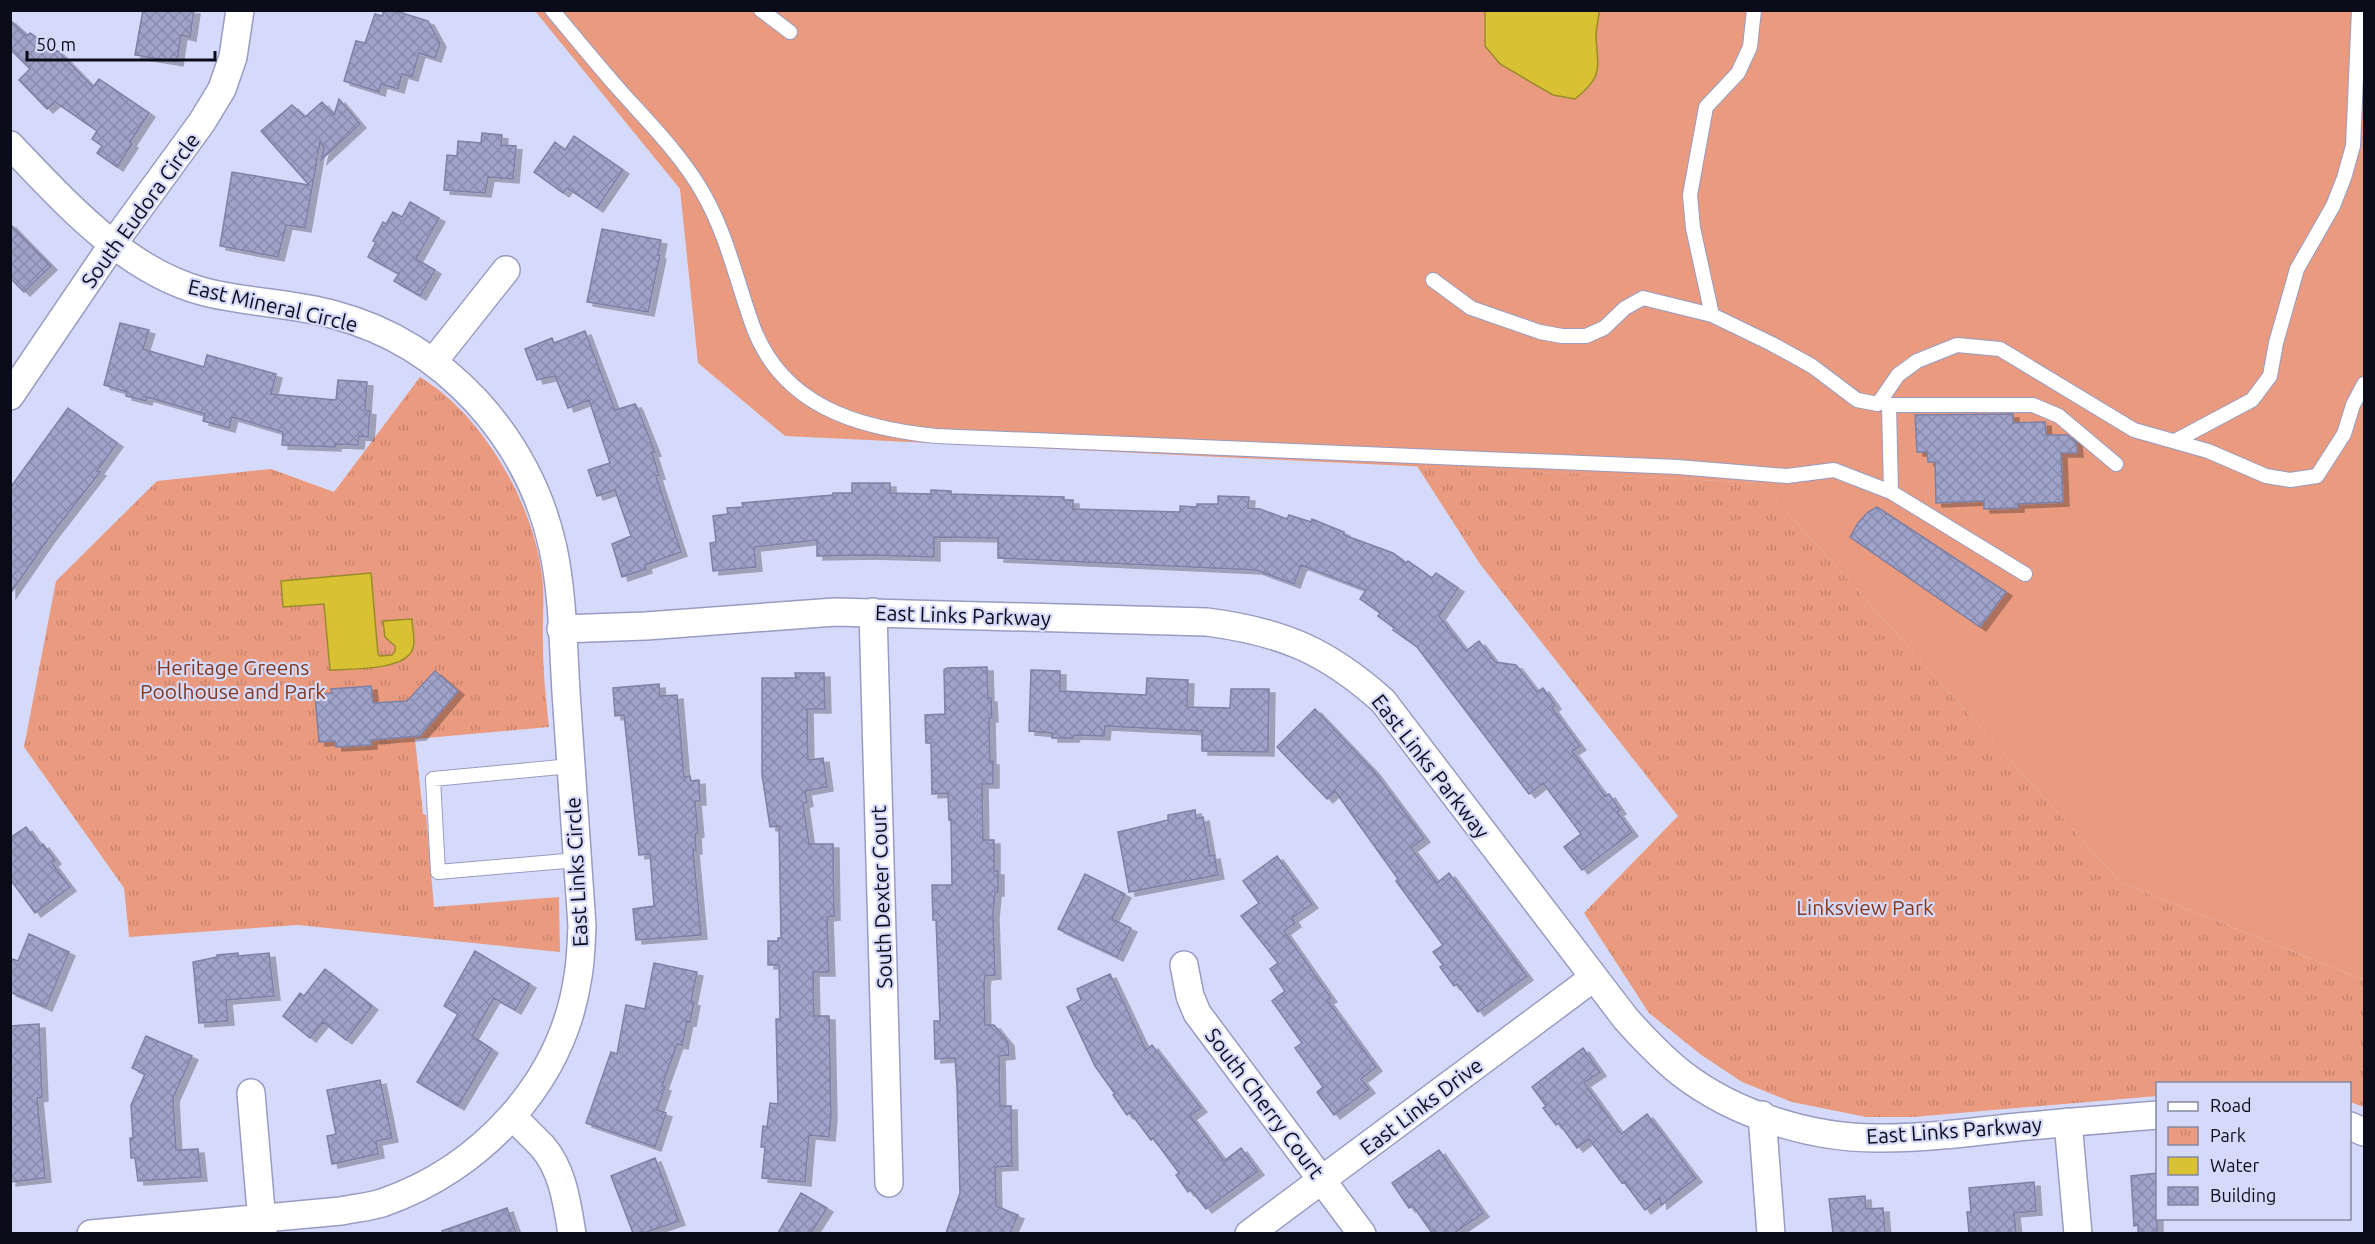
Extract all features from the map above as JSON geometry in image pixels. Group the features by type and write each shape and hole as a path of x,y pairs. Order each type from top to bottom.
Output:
{"street":[{"name":"South Eudora Circle","path":"10,396 113,244 202,122 222,89 233,57 240,10"},
{"name":"East Mineral Circle","path":"10,145 56,192 113,244 154,272 178,284 231,298 337,315 376,330 433,362 484,409 504,433 533,486 545,517 558,576 561,629"},
{"path":"433,362 506,270"},
{"name":"East Links Parkway","path":"561,629 646,626 789,614 873,612 1207,622 1248,628 1281,637 1312,650 1338,665 1383,701 1626,1019 1654,1050 1681,1073 1705,1089 1733,1104 1818,1132 1880,1138 1951,1134 2156,1115"},
{"name":"South Dexter Court","path":"873,612 889,1183"},
{"name":"East Links Circle","path":"92,1233 262,1226 380,1203 411,1191 444,1173 473,1153 524,1103 560,1040 578,977 582,926 561,629"},
{"name":"South Cherry Court","path":"1184,965 1190,996 1197,1013 1362,1233"},
{"name":"East Links Drive","path":"1248,1233 1593,978"},
{"path":"251,1093 262,1226"},
{"path":"1762,1115 1771,1233"},
{"path":"512,1116 543,1147 553,1162 561,1179 572,1233"},
{"path":"2068,1122 2078,1233"}],"lane":[{"path":"552,10 618,88 641,111 702,191 735,268 751,323 771,360 799,393 836,414 901,432 936,436 1678,466 1787,476 1834,470 1891,492 2025,574"},
{"path":"761,10 790,32"},
{"path":"1712,315 1695,240 1690,195 1706,107 1738,73 1750,47 1754,10"},
{"path":"2175,441 2252,400 2270,376 2276,343 2297,269 2333,206 2353,146 2359,10"},
{"path":"1433,280 1471,308 1540,332 1562,336 1586,336 1604,328 1625,308 1643,298 1712,315 1812,366 1857,400 1878,404 1898,375 1917,361 1957,345 2000,349 2133,430 2217,454 2266,476 2290,480 2317,477 2344,434 2353,405 2364,384"},
{"path":"1891,492 1889,405 2033,405 2060,416 2116,464"},
{"path":"571,766 433,778 438,872 577,860"}],"green space":[{"path":"535,11 2364,11 2364,980 2120,882 1761,483 785,436 698,363 680,189"},
{"name":"Heritage Greens Poolhouse and Park","path":"420,377 443,393 484,437 501,463 528,519 537,547 542,575 544,665 549,727 415,739 423,814 426,815 434,907 559,897 560,952 298,925 129,937 124,888 24,747 56,581 157,481 271,469 334,492"},
{"name":"Linksview Park","path":"1417,466 1761,483 2120,882 2364,980 2364,1107 2351,1102 2351,1082 2156,1082 2156,1096 1913,1117 1866,1117 1792,1102 1742,1082 1700,1054 1649,1013 1584,913 1678,816 1480,564"}],"water":[{"path":"1485,11 1599,11 1596,35 1598,63 1591,84 1575,99 1553,95 1500,64 1485,46"},
{"path":"371,573 378,654 380,656 392,655 395,651 395,646 385,637 383,621 412,619 413,648 409,656 389,665 330,670 324,604 283,607 281,581"}],"building":[{"path":"143,10 194,10 190,37 181,35 177,62 135,55"},
{"path":"384,10 393,10 428,21 440,43 435,58 419,53 412,77 402,74 398,89 381,84 379,92 344,81 356,41 365,43 375,14 382,16"},
{"path":"10,20 27,36 30,33 59,52 93,87 99,79 149,113 117,167 97,153 102,146 92,139 97,131 55,102 47,109 19,80 30,69 10,49"},
{"path":"339,99 360,124 321,160 324,148 320,142 305,228 286,225 278,257 220,246 232,172 309,185 261,131 292,105 305,117 322,102 334,115"},
{"path":"482,133 502,135 501,145 516,146 513,179 488,177 485,193 444,190 447,155 457,156 458,141 481,143"},
{"path":"574,136 623,170 597,208 567,188 563,193 534,172 555,142 565,150"},
{"path":"410,202 439,218 416,259 435,270 420,296 394,281 399,274 368,257 383,222 386,224 393,212 402,217"},
{"path":"10,224 51,266 24,292 10,278"},
{"path":"602,229 661,240 648,312 587,302"},
{"path":"120,323 149,330 143,349 204,367 207,355 276,374 271,394 336,400 338,380 367,382 365,410 370,411 368,437 359,436 358,445 335,444 335,447 282,445 283,432 232,417 229,428 203,421 205,414 147,397 146,401 126,396 127,392 104,385"},
{"path":"585,331 615,410 635,404 637,407 655,452 652,453 659,475 656,476 681,552 645,565 646,569 622,577 612,544 631,536 615,490 597,496 588,470 610,463 589,400 568,408 555,376 537,380 525,349 552,338 554,343"},
{"path":"68,408 117,443 97,471 100,472 48,539 10,594 10,488"},
{"path":"2013,414 2013,423 2045,422 2046,435 2067,435 2076,442 2077,453 2061,453 2063,502 2018,504 2018,508 1984,509 1984,501 1936,503 1935,462 1928,462 1927,452 1917,452 1915,415"},
{"path":"852,483 890,483 890,493 931,494 931,490 951,491 951,494 1064,497 1064,500 1073,500 1073,509 1180,512 1180,506 1197,507 1197,504 1218,504 1218,496 1249,497 1248,508 1260,509 1287,519 1289,515 1311,522 1312,519 1344,532 1344,535 1393,553 1432,578 1436,573 1458,588 1439,616 1466,651 1479,641 1495,662 1516,665 1537,692 1543,688 1555,705 1552,708 1580,746 1572,751 1605,796 1609,794 1620,810 1617,812 1632,832 1582,870 1564,847 1581,834 1543,783 1529,794 1417,647 1393,630 1394,628 1378,616 1380,613 1360,599 1366,590 1301,565 1294,584 1256,570 998,558 998,538 934,537 934,557 817,556 817,540 754,547 756,567 713,571 710,543 716,542 713,516 728,514 727,508 743,507 742,503 852,493"},
{"path":"1877,507 2006,592 1980,627 1850,537 1858,523 1868,512"},
{"path":"987,667 988,698 991,698 990,761 993,761 993,784 982,784 983,840 994,840 994,871 998,871 998,892 995,892 993,915 995,975 985,976 985,1025 994,1025 1008,1042 1009,1055 999,1056 1000,1106 1011,1106 1012,1166 995,1167 996,1206 1018,1215 1010,1233 946,1233 960,1193 957,1087 955,1058 935,1059 934,1021 940,1021 936,920 933,920 932,885 952,885 951,820 949,820 948,793 932,794 931,743 926,743 925,715 945,714 944,670"},
{"path":"1031,670 1060,671 1060,691 1146,695 1147,678 1188,680 1187,707 1230,708 1231,689 1269,689 1268,752 1202,751 1202,731 1105,726 1104,736 1074,735 1073,738 1052,738 1052,733 1029,731"},
{"path":"435,671 458,691 420,736 371,740 371,745 336,747 335,741 319,742 315,695 332,693 331,689 371,686 373,703 407,701"},
{"path":"795,673 824,673 825,709 807,709 808,760 823,758 827,787 805,791 807,802 803,804 809,844 833,844 834,916 827,917 829,972 813,972 814,1016 829,1016 831,1116 829,1137 809,1135 805,1182 762,1178 765,1147 761,1147 763,1126 767,1127 770,1103 778,1104 776,1019 780,1019 779,965 768,965 768,941 778,941 778,938 781,938 779,826 770,827 762,775 762,678 796,678"},
{"path":"659,684 660,696 677,695 684,777 690,776 691,781 699,780 700,801 695,801 698,833 695,834 696,850 693,850 701,935 636,940 633,909 654,906 650,854 639,855 624,715 615,716 613,688"},
{"path":"1315,709 1373,770 1424,838 1411,848 1437,883 1449,873 1527,976 1478,1012 1457,984 1454,986 1440,967 1443,965 1433,952 1443,945 1335,791 1327,799 1277,747"},
{"path":"1195,810 1196,819 1203,817 1210,856 1214,855 1218,875 1129,892 1118,832 1168,820 1168,815"},
{"path":"26,827 40,846 43,844 55,860 52,863 70,887 35,913 10,879 10,838"},
{"path":"1277,856 1312,904 1292,918 1295,923 1284,931 1331,998 1327,1000 1376,1067 1361,1079 1369,1089 1334,1115 1317,1092 1323,1087 1295,1048 1302,1043 1272,1001 1285,991 1270,969 1278,963 1241,916 1259,903 1243,881"},
{"path":"1085,874 1125,894 1112,919 1131,928 1117,957 1058,929"},
{"path":"29,934 69,952 46,1007 10,992 10,958 18,961"},
{"path":"475,951 530,984 515,1010 494,998 472,1036 492,1049 458,1106 417,1082 458,1014 444,1006"},
{"path":"238,953 238,956 269,953 274,996 226,1000 228,1021 199,1023 193,962 217,957 217,955"},
{"path":"654,963 697,972 691,1001 694,1002 690,1022 687,1021 682,1045 677,1044 662,1086 665,1087 657,1110 666,1113 655,1147 586,1123 611,1052 617,1054 626,1005 645,1009"},
{"path":"325,969 372,1006 346,1040 323,1022 310,1038 283,1016 300,993 304,996"},
{"path":"1110,974 1146,1050 1152,1045 1201,1108 1190,1116 1224,1161 1241,1148 1258,1171 1206,1209 1191,1190 1188,1192 1176,1175 1179,1173 1153,1138 1151,1140 1130,1112 1127,1115 1113,1095 1115,1094 1095,1066 1067,1007 1081,1000 1077,989"},
{"path":"39,1024 42,1097 37,1098 45,1178 10,1182 10,1026"},
{"path":"146,1036 192,1056 173,1098 176,1150 198,1149 201,1177 138,1181 135,1158 131,1158 130,1138 133,1138 131,1105 145,1074 132,1068"},
{"path":"1583,1048 1600,1072 1584,1083 1621,1134 1647,1114 1696,1178 1661,1205 1660,1198 1645,1210 1589,1139 1577,1148 1559,1123 1556,1125 1543,1108 1546,1106 1532,1087"},
{"path":"380,1080 392,1138 376,1141 378,1154 332,1164 327,1136 336,1134 327,1090"},
{"path":"1439,1150 1483,1213 1454,1233 1432,1233 1413,1206 1409,1208 1392,1183"},
{"path":"655,1158 679,1221 644,1233 633,1233 611,1176"},
{"path":"2156,1173 2157,1233 2138,1233 2138,1225 2134,1226 2131,1176"},
{"path":"2034,1182 2036,1211 2014,1213 2016,1233 1969,1233 1967,1212 1971,1212 1969,1188"},
{"path":"801,1193 827,1208 811,1233 778,1233"},
{"path":"1865,1196 1866,1209 1883,1208 1885,1233 1833,1233 1829,1199"},
{"path":"507,1208 516,1233 443,1233 442,1231"}]}
